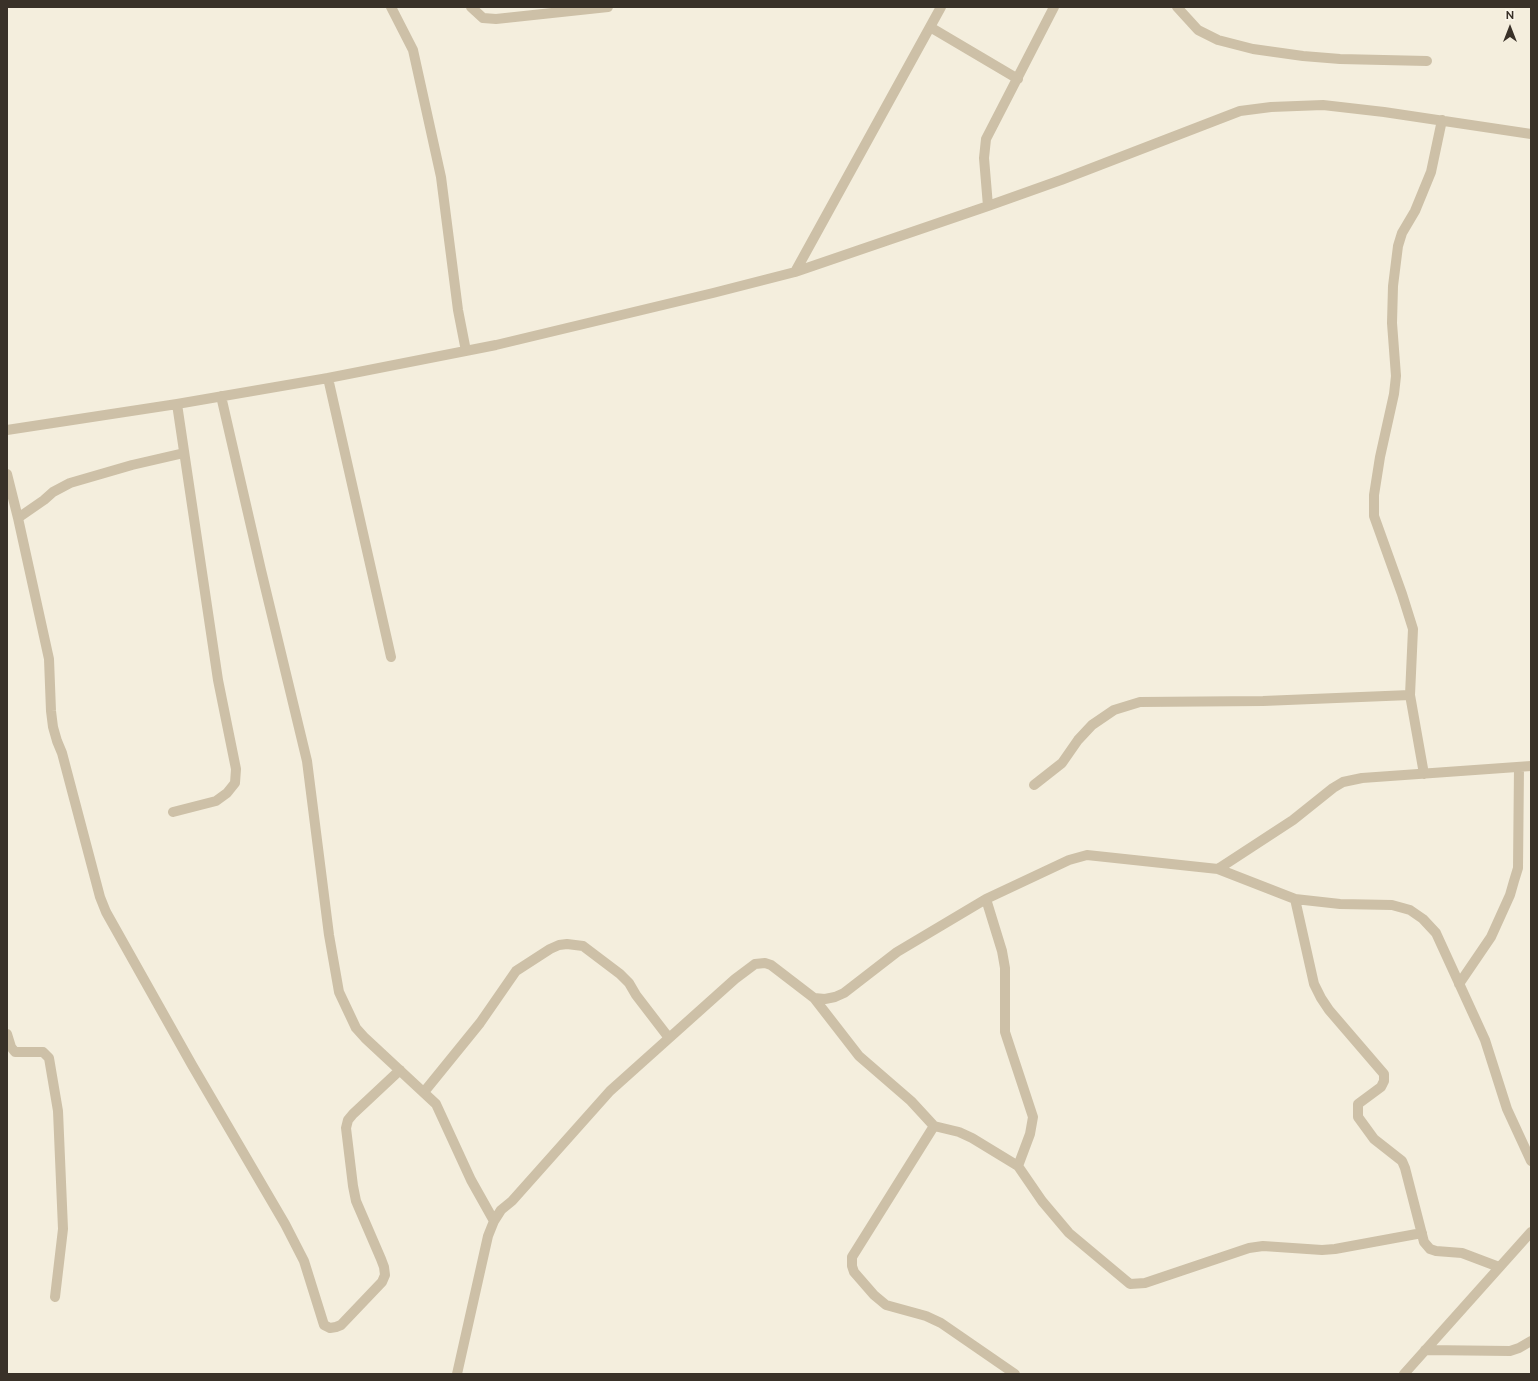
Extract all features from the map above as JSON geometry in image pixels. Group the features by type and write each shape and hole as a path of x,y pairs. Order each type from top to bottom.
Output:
{"street":[{"path":"391,7 413,50 441,177 458,310 466,351"},
{"path":"471,7 483,18 496,19 608,7"},
{"path":"796,272 941,7"},
{"path":"988,206 984,158 986,139 1054,7"},
{"path":"1177,7 1198,30 1218,40 1253,48 1332,59 1427,61"},
{"path":"930,27 1018,79"},
{"path":"7,430 177,404 328,378 466,351 706,295 796,272 1061,180 1240,111 1272,107 1323,105 1442,120 1531,134"},
{"path":"1424,774 1410,695 1413,629 1374,516 1374,495 1380,457 1394,394 1396,376 1392,316 1393,286 1398,246 1402,234 1415,211 1431,172 1442,120"},
{"path":"328,378 391,657"},
{"path":"221,396 307,761 339,992 356,1028 436,1104 471,1180 494,1221"},
{"path":"173,812 216,801 227,793 236,783 236,769 218,680 177,404"},
{"path":"18,518 53,492 70,483 125,467 184,453"},
{"path":"7,474 49,659 53,727 62,753 100,897 106,912 192,1065 285,1224 304,1261 324,1325 330,1328 341,1325 382,1282 385,1275 383,1263 356,1201 346,1128 348,1120 353,1114 400,1070"},
{"path":"1034,785 1062,763 1078,740 1092,725 1114,710 1140,702 1263,701 1410,695"},
{"path":"1218,869 1293,820 1333,788 1343,782 1362,778 1531,766"},
{"path":"1459,984 1491,937 1518,868 1519,767"},
{"path":"814,998 825,999 844,993 897,952 986,899 1069,860 1087,855 1218,869 1295,899 1340,904 1392,905 1410,910 1423,919 1436,933 1485,1040 1507,1109 1531,1161"},
{"path":"986,899 1002,951 1004,968 1004,1032 1032,1117 1030,1134 1018,1166"},
{"path":"1295,899 1314,984 1320,998 1384,1074 1384,1081 1381,1087 1358,1104 1358,1117 1374,1139 1402,1162 1405,1168 1424,1242 1436,1251 1462,1253 1499,1267"},
{"path":"424,1092 480,1023 516,971 550,949 559,945 567,944 583,946 620,974 629,983 636,995 669,1038"},
{"path":"457,1374 488,1236 494,1221 501,1210 512,1201 610,1091 735,979 755,964 764,963 771,965 814,998 859,1056 911,1101 934,1126 959,1132 1018,1166 1042,1201 1069,1233 1130,1284 1145,1283 1249,1248 1263,1246 1322,1250 1334,1249 1422,1232"},
{"path":"7,1034 11,1047 15,1052 43,1052 49,1058 58,1111 63,1229 55,1297"},
{"path":"934,1126 852,1257 852,1266 854,1272 874,1295 886,1305 926,1316 941,1323 1015,1374"},
{"path":"1404,1374 1499,1267 1530,1235"},
{"path":"1425,1350 1510,1351 1531,1341"}]}
